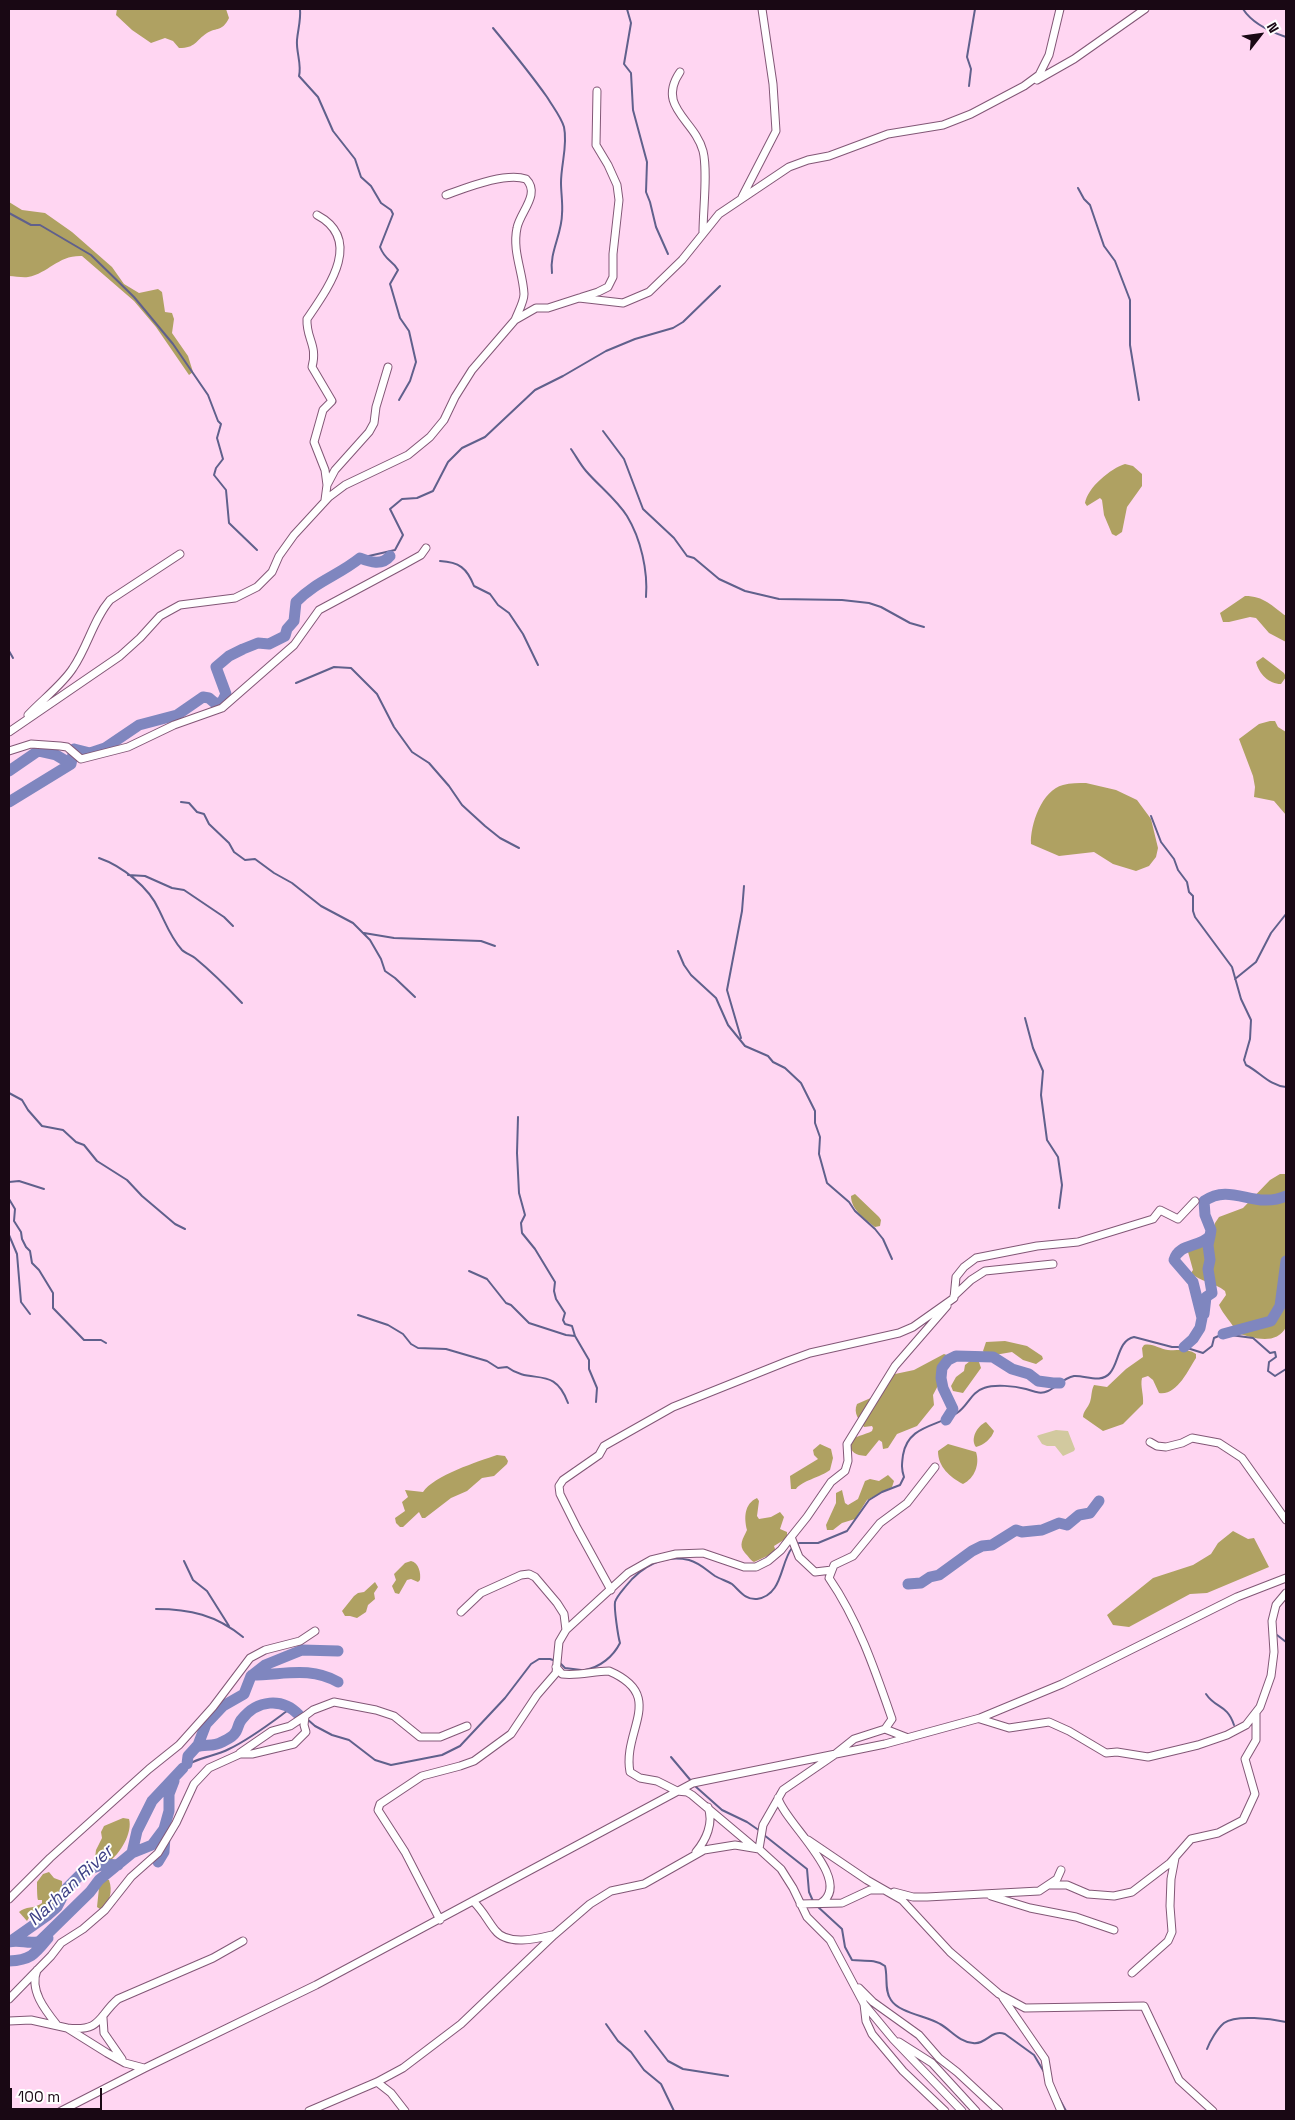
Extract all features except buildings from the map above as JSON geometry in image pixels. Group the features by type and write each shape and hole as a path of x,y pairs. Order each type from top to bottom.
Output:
{"street":[{"path":"742,198 776,131 774,91 762,9"},
{"path":"1024,86 1039,75 1046,61 1056,31 1060,9"},
{"path":"579,298 623,303 649,292 682,260 719,214 790,167 808,160 829,156 888,134 943,125 970,114 1074,59 1136,16 1143,9"},
{"path":"680,72 671,91 674,102 702,150 705,169 703,232"},
{"path":"9,732 120,656 160,616 180,605 235,598 257,587 272,572 279,556 294,535 325,500 344,485 408,455 430,437 444,420 455,397 472,370 515,320 536,308 548,308 598,292 608,286 613,276 613,254 619,200 617,185 596,145 597,91"},
{"path":"446,194 494,180 514,177 526,179 531,185 532,191 529,201 517,228 517,258 524,296 515,320"},
{"path":"317,215 335,228 340,248 338,264 332,280 307,319 307,326 315,349 312,367 332,401 323,410 314,442 325,470 327,485 325,500"},
{"path":"327,485 335,470 369,432 374,423 376,406 388,367"},
{"path":"9,751 31,744 67,747 81,759 128,747 174,725 222,708 294,645 319,610 421,555 426,548"},
{"path":"19,725 75,666 103,608 110,600 180,554"},
{"path":"611,1590 560,1494 559,1486 563,1480 599,1455 604,1446 673,1407 810,1353 899,1332 920,1322 954,1297 956,1277 964,1267 976,1258 1037,1246 1078,1242 1153,1219 1160,1210 1178,1219 1195,1201"},
{"path":"440,1920 405,1852 378,1810 380,1804 422,1776 474,1761 511,1734 537,1695 556,1673 559,1642 566,1630 638,1566 664,1556 703,1553 744,1567 756,1567 768,1561 781,1550 807,1518 831,1482 845,1471 848,1461 847,1444 895,1366 954,1297 971,1280 985,1271 1053,1264"},
{"path":"1150,1442 1157,1446 1166,1447 1192,1438 1219,1443 1242,1458 1286,1520"},
{"path":"758,1848 763,1825 783,1790 854,1739 885,1729 892,1719 883,1692 844,1600 829,1578 834,1565 853,1556 880,1523 908,1503 935,1467"},
{"path":"791,1537 799,1557 815,1572 832,1570"},
{"path":"460,1612 481,1593 521,1575 529,1574 535,1577 557,1603 564,1614 566,1630"},
{"path":"60,2111 316,1985 693,1783 834,1755 908,1738 980,1718 1053,1688 1237,1597 1286,1578"},
{"path":"980,1718 1009,1728 1049,1722 1069,1731 1106,1753 1118,1752 1148,1757 1198,1745 1227,1734 1246,1725 1260,1707 1271,1676 1274,1652 1272,1621 1276,1605 1286,1593"},
{"path":"9,1899 50,1858 149,1769 179,1745 213,1708 250,1658 264,1650 300,1641 315,1631"},
{"path":"556,1667 562,1674 579,1676 610,1671 631,1684 638,1695 640,1705 629,1749 628,1762 633,1776 657,1781 677,1791 686,1792 708,1807 758,1848 781,1870 794,1888 807,1917 830,1940 864,2004 893,2039 962,2111"},
{"path":"9,1999 52,1956 61,1943 83,1929 105,1910 131,1877 158,1853 176,1823 194,1784 214,1764 240,1754 251,1748 272,1731 290,1726 313,1710 334,1702 376,1710 394,1716 420,1737 440,1737 467,1726"},
{"path":"1050,1885 1067,1885 1088,1894 1114,1896 1132,1892 1175,1858 1191,1839 1218,1834 1243,1820 1255,1794 1245,1759 1256,1740 1256,1713"},
{"path":"240,1754 252,1754 294,1744 306,1732 304,1716"},
{"path":"885,1729 908,1738"},
{"path":"778,1798 783,1810 808,1840 830,1880 831,1894 821,1904"},
{"path":"693,1857 708,1833 710,1820 708,1807"},
{"path":"808,1840 902,1900 950,1952 999,1994 1024,2008 1144,2006 1179,2080 1213,2111"},
{"path":"309,2111 378,2082 403,2068 461,2024 554,1935 590,1904 610,1891 644,1884 704,1850 735,1844 758,1848"},
{"path":"1132,1973 1163,1946 1172,1932 1170,1906 1171,1879 1175,1858"},
{"path":"800,1904 842,1903 870,1890 884,1890 913,1897 1039,1892 1057,1879 1061,1870"},
{"path":"983,1894 1030,1908 1076,1917 1114,1930"},
{"path":"473,1901 485,1913 500,1936 524,1940 554,1935"},
{"path":"67,2028 86,2028 103,2018 112,2004 118,1999 212,1958 243,1940"},
{"path":"37,1969 33,1981 35,1989 57,2025"},
{"path":"853,1983 873,2002 919,2036 939,2058 999,2111"},
{"path":"999,1994 1045,2058 1049,2083 1061,2111"},
{"path":"864,2004 866,2021 872,2034 903,2071 945,2111"},
{"path":"103,2018 104,2033 114,2050 125,2063"},
{"path":"9,2021 31,2020 67,2028 125,2063 137,2068 145,2068"},
{"path":"893,2039 932,2063 976,2111"},
{"path":"378,2082 405,2111"}],"shaded area":[{"path":"117,9 226,9 229,18 222,27 207,33 189,47 179,48 173,41 165,38 151,43 132,30 116,15"},
{"path":"9,202 22,210 45,213 72,232 112,267 124,284 139,293 158,289 162,292 165,312 172,313 174,319 172,333 188,356 193,372 189,375 156,327 134,301 82,256 66,258 42,272 28,277 9,276"},
{"path":"1125,464 1133,466 1142,474 1142,486 1127,507 1122,532 1116,536 1112,534 1104,515 1102,500 1100,498 1087,506 1085,503 1090,491 1100,479"},
{"path":"1245,596 1252,596 1263,600 1286,616 1286,642 1269,633 1256,618 1250,617 1223,622 1220,613"},
{"path":"1263,657 1284,673 1286,677 1281,684 1265,678 1259,671 1256,662"},
{"path":"1275,721 1278,727 1286,732 1286,815 1274,801 1254,797 1253,776 1239,739 1259,724"},
{"path":"1086,783 1116,790 1137,800 1151,819 1158,848 1156,857 1149,866 1136,871 1113,864 1094,852 1059,856 1031,844 1035,818 1043,801 1049,794 1063,785"},
{"path":"1280,1174 1286,1174 1286,1327 1276,1337 1264,1339 1237,1333 1219,1305 1226,1295 1225,1291 1191,1273 1193,1270 1188,1252 1194,1242 1207,1242 1212,1239 1215,1223 1219,1217 1243,1208 1270,1180"},
{"path":"855,1194 879,1217 881,1220 880,1226 875,1227 856,1210 851,1196"},
{"path":"1005,1341 1027,1346 1042,1356 1043,1359 1036,1364 1023,1360 1012,1352 989,1356 983,1351 986,1342"},
{"path":"1144,1345 1168,1350 1189,1351 1196,1354 1196,1358 1177,1386 1165,1393 1159,1393 1153,1380 1148,1376 1142,1378 1143,1404 1123,1424 1103,1431 1083,1417 1090,1402 1092,1389 1094,1385 1107,1387 1126,1369 1143,1357 1142,1348"},
{"path":"944,1354 952,1357 951,1361 933,1395 934,1405 917,1426 897,1434 888,1448 883,1449 882,1442 879,1440 866,1456 854,1453 849,1442 872,1431 873,1428 872,1426 864,1427 860,1422 856,1413 857,1404 873,1397 895,1374 914,1370"},
{"path":"970,1361 979,1362 981,1368 963,1393 953,1391 951,1386 956,1377 964,1371 965,1365"},
{"path":"986,1422 994,1431 993,1434 985,1443 976,1447 974,1444 975,1433"},
{"path":"1056,1430 1068,1431 1075,1449 1074,1451 1063,1456 1055,1446 1042,1444 1037,1436"},
{"path":"820,1444 831,1449 833,1458 830,1470 796,1489 791,1489 790,1476 818,1459 814,1455 813,1450"},
{"path":"948,1444 976,1452 976,1470 971,1478 963,1484 949,1475 940,1462 938,1451"},
{"path":"497,1455 505,1456 508,1461 494,1476 482,1478 467,1491 451,1498 425,1518 422,1518 419,1512 403,1527 396,1523 395,1518 405,1511 402,1502 408,1497 405,1490 423,1492 436,1480 446,1475"},
{"path":"888,1475 894,1481 892,1487 867,1500 855,1519 842,1523 833,1530 827,1530 826,1525 836,1503 836,1493 842,1490 845,1503 848,1505 858,1499 865,1481 870,1479 879,1481"},
{"path":"757,1498 759,1501 757,1516 759,1519 771,1517 780,1512 784,1517 780,1529 787,1532 787,1538 774,1546 776,1552 754,1562 745,1553 742,1545 747,1530 745,1516 747,1508"},
{"path":"1233,1531 1248,1539 1254,1538 1269,1567 1207,1593 1190,1594 1129,1627 1113,1625 1107,1615 1153,1578 1193,1565 1211,1554 1218,1543"},
{"path":"411,1561 419,1569 420,1580 418,1582 411,1579 407,1580 399,1594 395,1593 392,1586 396,1580 394,1574 405,1563"},
{"path":"375,1582 378,1587 374,1593 375,1599 368,1605 366,1612 357,1618 345,1616 342,1611 354,1596 364,1592"},
{"path":"123,1818 129,1819 130,1824 125,1843 113,1859 108,1862 97,1860 95,1858 96,1850 102,1838 101,1832 104,1826"},
{"path":"49,1872 54,1878 62,1881 59,1898 53,1908 41,1920 30,1916 27,1921 19,1912 42,1903 42,1900 38,1900 37,1882 43,1874"},
{"path":"106,1879 109,1880 111,1892 108,1900 100,1909 97,1907 99,1888"}],"waterway":[{"path":"300,9 297,36 299,76 318,97 333,131 355,159 361,177 371,186 381,203 391,210 393,214 380,247 384,255 398,270 390,284 400,318 409,331 416,362 410,381 399,400"},
{"path":"627,9 631,23 624,64 631,73 633,110 647,162 646,192 656,227 668,254"},
{"path":"969,86 971,69 967,57 975,9"},
{"path":"1243,9 1251,19 1286,37"},
{"path":"493,28 547,97 564,127 561,221 552,258 552,273"},
{"path":"1078,188 1090,205 1104,246 1115,261 1130,300 1130,345 1139,400"},
{"path":"9,213 31,225 40,225 91,255 134,297 173,344 208,395 218,421 221,424 217,438 223,459 216,468 214,475 226,490 229,523 257,550"},
{"path":"360,558 395,550 403,535 390,509 402,499 417,498 433,491 448,462 462,448 485,437 535,390 606,351 635,339 673,328 683,322 720,286"},
{"path":"603,431 624,459 643,509 674,538 687,556 694,558 719,579 745,591 779,599 842,600 869,603 881,607 910,623 924,627"},
{"path":"571,449 586,471 623,510 632,525 640,545 645,566 646,597"},
{"path":"9,771 38,751 56,755 71,764 74,749 90,753 105,748 139,725 177,715 203,697 209,698 216,704 222,702 226,694 216,667 229,656 243,649 258,643 269,644 285,636 287,629 294,621 296,602 319,584 360,558 372,562 380,562 390,556"},
{"path":"440,561 462,567 474,586 490,594 498,605 509,613 523,634 538,665"},
{"path":"9,651 13,658"},
{"path":"296,683 334,667 351,668 377,694 394,727 412,752 429,763 449,786 462,805 485,826 500,838 519,848"},
{"path":"9,802 71,764"},
{"path":"181,802 189,803 197,812 204,814 209,824 229,843 234,852 245,860 255,859 292,883 321,906 353,923 370,940 381,959 385,971 415,997"},
{"path":"1151,816 1161,842 1174,859 1178,870 1187,882 1189,892 1193,896 1195,917 1232,967 1241,999 1251,1020 1250,1039 1244,1060 1246,1065 1275,1084 1286,1087"},
{"path":"99,858 117,866 134,878 149,893 172,936 182,950 195,958 242,1003"},
{"path":"128,875 145,876 172,888 184,890 224,917 233,926"},
{"path":"741,1038 727,990 742,911 744,886"},
{"path":"1235,979 1256,962 1271,933 1286,914"},
{"path":"364,933 394,938 481,941 495,946"},
{"path":"678,951 691,975 716,998 728,1025 745,1046 768,1056 801,1083 815,1111 815,1123 820,1137 819,1154 827,1183 849,1202 855,1211 875,1229 883,1239 892,1259"},
{"path":"1025,1018 1033,1048 1043,1071 1041,1095 1047,1140 1058,1157 1062,1185 1059,1208"},
{"path":"9,1093 22,1100 42,1126 63,1130 76,1142 84,1145 97,1161 127,1180 142,1196 175,1224 185,1229"},
{"path":"518,1117 519,1193 525,1215 521,1223 522,1233 535,1249 555,1282 554,1291 556,1299 565,1313 563,1320 565,1324 572,1326 575,1336"},
{"path":"9,1182 19,1181 44,1189"},
{"name":"Narhan River","path":"1184,1347 1193,1339 1200,1328 1202,1318 1193,1282 1174,1260 1180,1251 1206,1240 1210,1236 1211,1230 1205,1215 1204,1201 1224,1194 1264,1200 1286,1196"},
{"path":"9,1199 15,1209 14,1221 21,1232 26,1247 30,1251 32,1263 39,1270 53,1293 53,1308 84,1340 101,1340 106,1343"},
{"path":"9,1235 17,1254 21,1302 30,1314"},
{"path":"1204,1314 1206,1297 1212,1293 1208,1269 1210,1236"},
{"path":"1223,1334 1271,1321 1280,1306 1286,1261"},
{"path":"469,1271 487,1279 506,1303 511,1305 529,1323 575,1336 589,1360 589,1369 597,1388 596,1402"},
{"path":"358,1315 388,1325 403,1334 411,1344 418,1348 446,1349 487,1361 498,1368 507,1367 525,1375 549,1379 562,1391 568,1403"},
{"path":"796,1545 799,1543 818,1543 847,1531 869,1500 882,1492 900,1485 904,1477 902,1468 903,1455 906,1445 911,1438 924,1428 957,1413 976,1393 984,1388 1010,1386 1042,1393 1074,1376 1102,1378 1113,1369 1125,1342 1134,1337 1172,1347 1184,1347 1203,1353 1212,1346 1214,1338 1223,1334 1253,1338 1270,1353 1275,1352 1276,1357 1269,1362 1268,1371 1275,1376 1286,1369"},
{"path":"946,1420 953,1409 943,1388 942,1368 948,1360 956,1356 993,1357 1012,1369 1029,1374 1038,1381 1060,1383"},
{"path":"908,1584 921,1583 930,1577 939,1575 972,1551 982,1546 992,1545 1016,1530 1022,1532 1042,1530 1059,1523 1067,1525 1079,1515 1090,1513 1099,1501"},
{"name":"Narhan River","path":"585,1670 601,1664 610,1657 620,1643 615,1602 632,1579 646,1568 670,1559 693,1561 715,1576 732,1584 746,1597 757,1599 772,1591 780,1578 792,1548"},
{"path":"184,1561 193,1580 207,1591 229,1626"},
{"path":"156,1609 180,1610 213,1618 243,1637"},
{"path":"1277,1635 1286,1642"},
{"path":"187,1764 188,1756 198,1745 206,1724 223,1706 244,1694 251,1676 265,1665 302,1650 338,1651"},
{"name":"Narhan River","path":"307,1719 315,1726 332,1735 349,1740 375,1760 391,1765 442,1755 460,1746 505,1698 531,1664 539,1659 556,1661"},
{"name":"Narhan River","path":"560,1663 565,1668 581,1670"},
{"path":"252,1675 296,1672 317,1674 338,1682"},
{"path":"1206,1694 1228,1713 1234,1725"},
{"name":"Narhan River","path":"196,1747 219,1744 229,1738 234,1734 248,1713 262,1705 270,1703 285,1705 299,1715"},
{"name":"Narhan River","path":"183,1768 188,1764 237,1745 287,1711 293,1711 299,1715"},
{"path":"671,1757 692,1782"},
{"name":"Narhan River","path":"9,1942 40,1941 90,1892 99,1880 132,1853 137,1831 152,1801 183,1768"},
{"path":"132,1853 152,1845 164,1829 169,1811 169,1794 174,1781"},
{"path":"695,1786 722,1810 747,1822 760,1831"},
{"path":"764,1835 807,1869 809,1892 813,1901"},
{"path":"158,1862 164,1852 165,1836"},
{"path":"11,1941 57,1907 67,1888 84,1871 104,1864 118,1865"},
{"path":"817,1906 842,1929 845,1947 852,1960 874,1961 885,1966 889,1996 900,2008 940,2024 959,2038 968,2042 978,2043 992,2035 1005,2034 1034,2055 1044,2072"},
{"path":"9,1961 28,1958 48,1938"},
{"path":"1207,2049 1219,2028 1230,2020 1254,2018 1286,2022"},
{"path":"606,2024 618,2041 631,2052 644,2070 661,2084 674,2111"},
{"path":"645,2031 668,2061 683,2069 728,2076"},
{"path":"1059,2098 1066,2111"}]}
